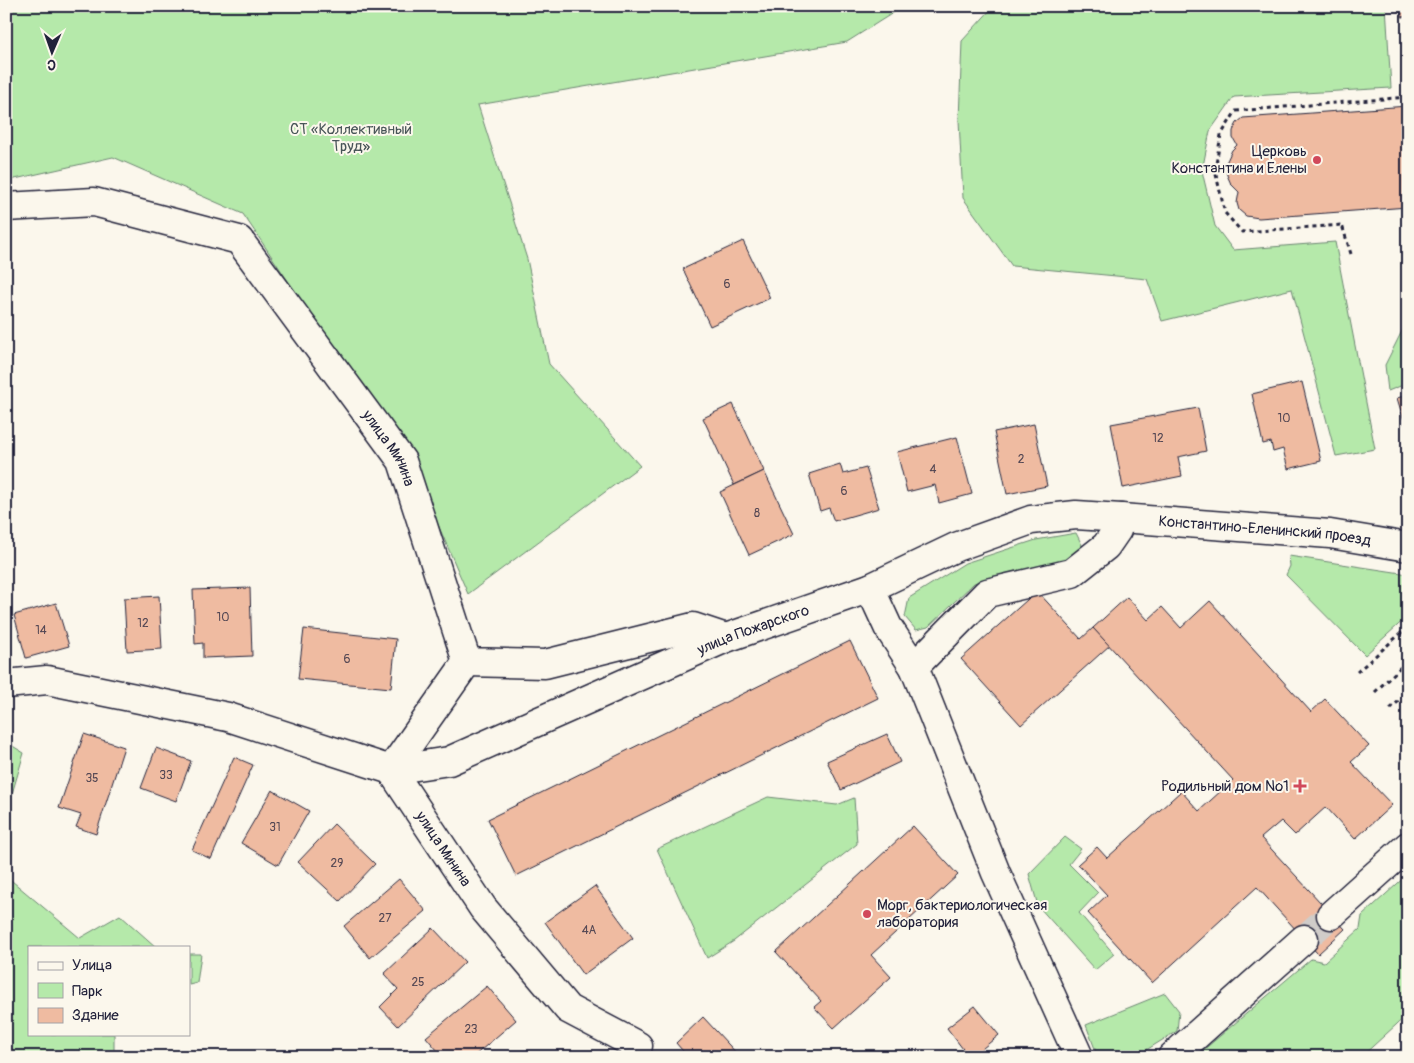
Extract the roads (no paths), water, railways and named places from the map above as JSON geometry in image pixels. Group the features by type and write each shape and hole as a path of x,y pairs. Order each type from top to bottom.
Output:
{"street":[{"name":"улица Минина","path":"6,208 94,202 239,240 402,461 467,662"},
{"name":"улица Пожарского","path":"391,770 449,761 726,638 870,588 956,547 1031,520 1076,515 1121,518"},
{"path":"914,667 987,593 1072,573 1106,546 1117,530 1121,518"},
{"name":"Константино-Еленинский проезд","path":"1121,518 1330,534 1408,547"},
{"path":"870,588 888,627 914,667 960,778 996,873 1079,1057"},
{"path":"6,684 47,680 228,717 391,770 467,662 545,664 692,627 726,638"},
{"name":"улица Минина","path":"391,770 483,908 568,1009 638,1046"},
{"path":"1331,915 1408,846"},
{"path":"1172,1057 1304,939"}],"tunnel":[{"path":"1304,939 1331,915"}],"place":[{"name":"Церковь Константина и Елены","path":"1317,160"},
{"name":"Родильный дом №1","path":"1300,786"},
{"name":"Морг, бактериологическая лаборатория","path":"867,914"}],"park label":[{"name":"СТ «Коллективный Труд»","path":"351,138"}]}
